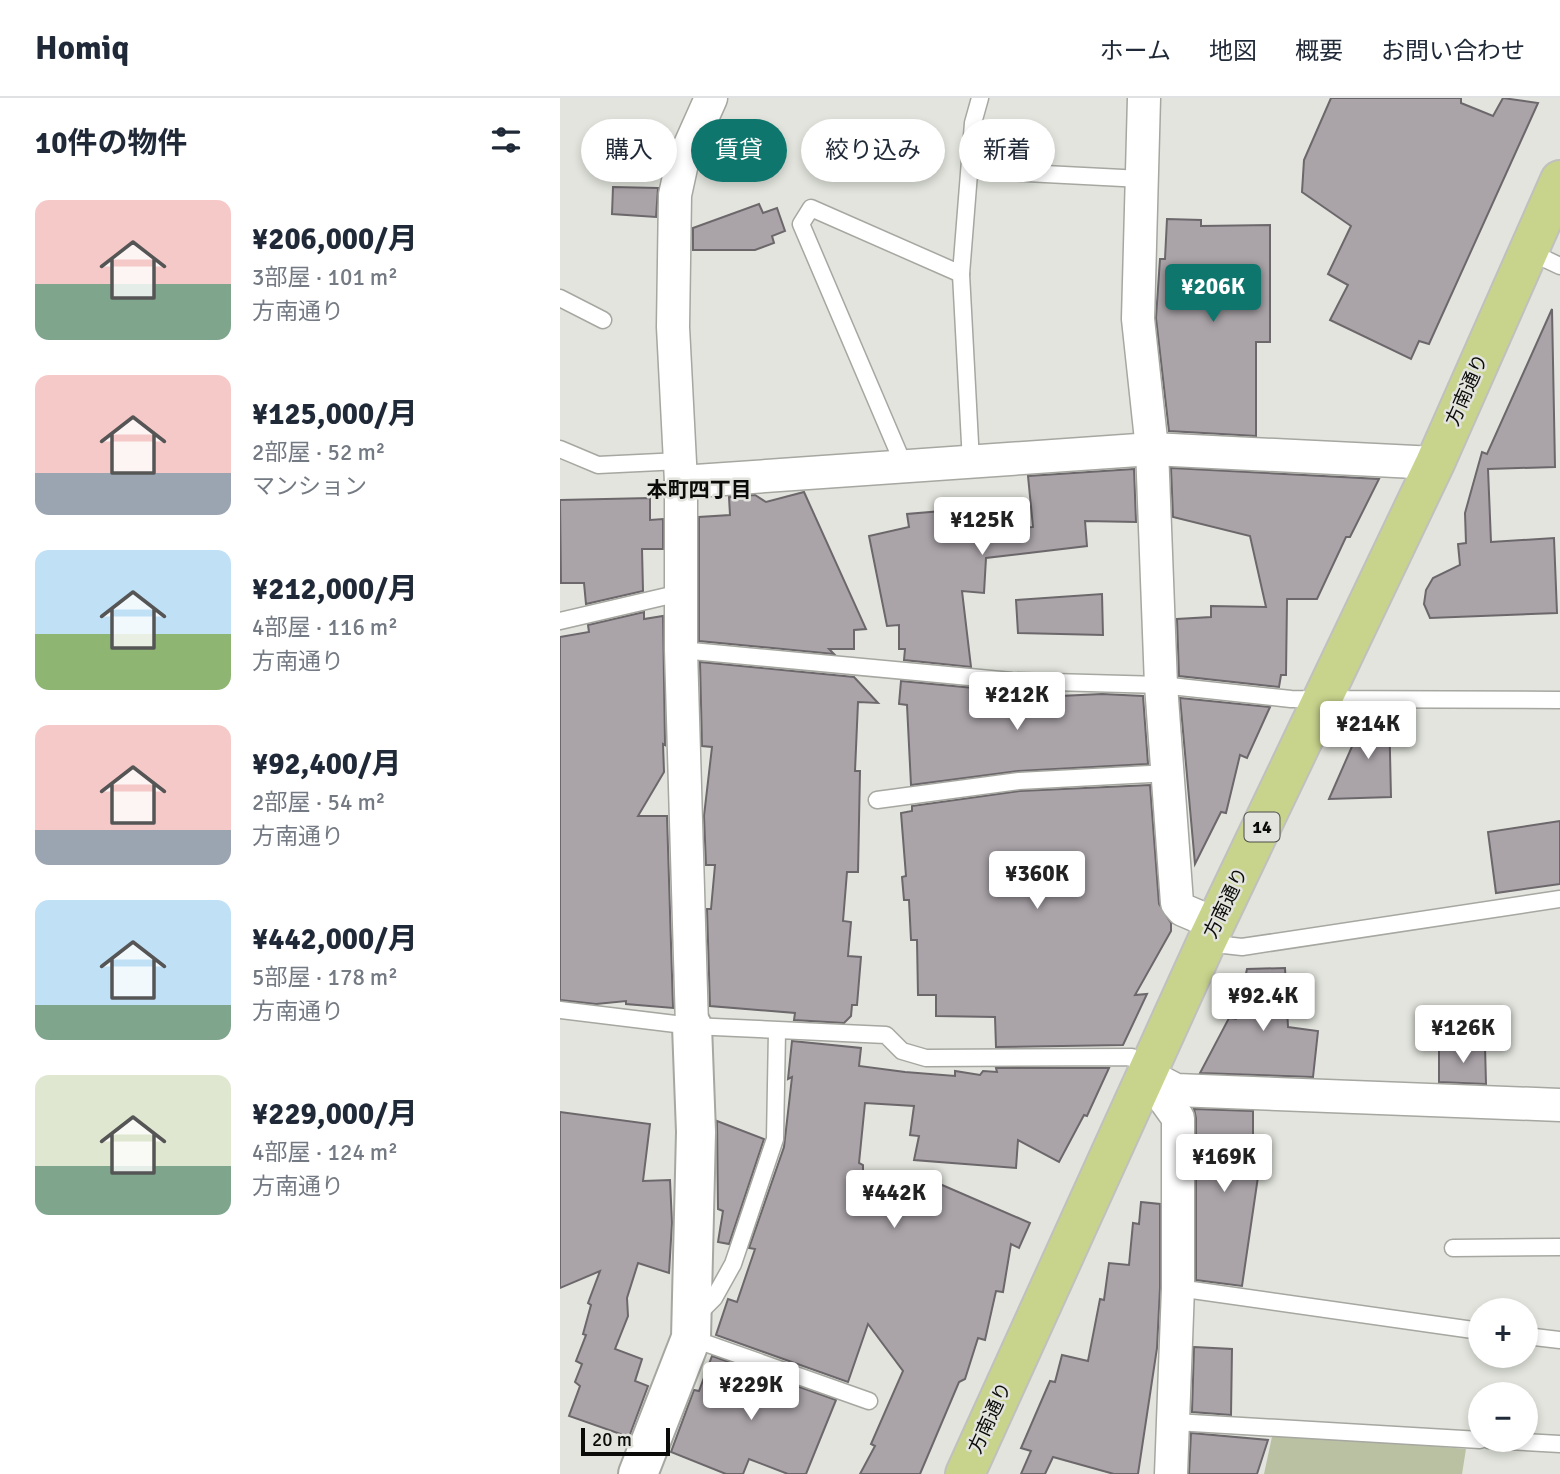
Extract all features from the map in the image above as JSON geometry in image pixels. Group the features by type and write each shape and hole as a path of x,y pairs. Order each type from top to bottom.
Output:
{"main road":[{"name":"方南通り","path":"965,1474 1211,933 1322,700 1435,463 1544,259 1560,180"}],"street":[{"path":"638,1474 691,1328 696,1132 681,650 680,472 673,327 675,195 682,163 711,98"},
{"path":"1144,98 1138,319 1152,449 1161,685 1177,903 1211,933"},
{"path":"680,472 905,468 1152,449 1435,463"},
{"path":"1147,1075 1176,1090 1560,1105"},
{"path":"1147,1075 1178,1118 1178,1288 1171,1474"}],"lane":[{"path":"974,119 980,98"},
{"path":"1055,174 1142,179"},
{"path":"969,182 961,274 971,463"},
{"path":"905,468 800,224 811,208 961,274"},
{"path":"560,298 603,320"},
{"path":"560,449 598,465 680,472"},
{"path":"560,621 680,593"},
{"path":"681,650 1012,681 1161,685 1322,700 1560,700"},
{"path":"877,800 1019,780 1169,773"},
{"path":"1211,933 1242,947 1560,899"},
{"path":"560,1010 692,1026 886,1035 902,1051 926,1058 1132,1057 1147,1075"},
{"path":"777,1031 775,1139 733,1264 714,1298 691,1328 869,1401"},
{"path":"1453,1248 1560,1247"},
{"path":"1178,1288 1468,1329"},
{"path":"1538,1337 1560,1340"},
{"path":"1175,1422 1468,1439"},
{"path":"1538,1443 1560,1444"}],"green space":[{"path":"1273,1432 1466,1449 1462,1474 1264,1474"}],"building":[{"path":"1331,98 1461,98 1461,103 1493,116 1503,98 1538,103 1429,344 1419,341 1411,359 1330,320 1348,285 1328,274 1351,226 1302,192 1304,160"},
{"path":"613,187 658,188 656,217 612,214"},
{"path":"759,204 763,213 777,208 785,231 772,236 774,243 755,250 693,250 693,228"},
{"path":"1167,219 1201,220 1201,226 1270,225 1270,342 1256,342 1256,436 1169,431 1156,318 1160,259 1165,259"},
{"path":"1552,309 1555,467 1488,469 1491,542 1554,538 1557,613 1430,618 1424,604 1426,590 1433,578 1460,565 1458,544 1466,543 1465,513 1482,452 1487,454"},
{"path":"1171,468 1379,479 1350,537 1346,537 1317,599 1287,599 1286,675 1281,675 1279,687 1179,676 1177,619 1211,617 1211,606 1266,607 1250,536 1173,517"},
{"path":"1134,469 1136,522 1085,521 1087,546 986,558 984,593 962,591 971,667 904,660 905,649 899,649 899,625 887,626 869,536 909,527 907,514 966,509 968,535 1033,527 1028,476"},
{"path":"804,492 866,629 854,630 854,649 829,649 834,654 699,641 699,517 730,515 729,497 755,495 766,502"},
{"path":"650,498 650,520 663,519 663,549 642,549 643,591 586,604 584,583 561,583 560,500"},
{"path":"1102,594 1103,635 1018,633 1016,600"},
{"path":"644,612 644,619 663,616 665,745 663,744 664,772 638,816 667,816 673,1008 626,1004 626,1001 596,1004 560,1000 560,637 589,632 588,625"},
{"path":"700,662 854,677 878,703 858,702 855,771 860,771 858,872 847,872 843,921 851,922 848,956 861,957 857,1005 852,1005 851,1016 844,1023 794,1020 795,1013 710,1006 707,909 711,909 715,865 706,865 704,816 712,747 702,746"},
{"path":"901,681 974,688 974,693 1007,691 1008,699 1060,700 1060,696 1102,694 1143,696 1148,764 1018,771 911,785 907,705 899,704"},
{"path":"1180,698 1270,707 1247,758 1240,755 1226,813 1221,812 1195,864"},
{"path":"1368,710 1389,710 1391,797 1329,799"},
{"path":"1150,785 1159,904 1171,923 1171,931 1135,995 1147,994 1123,1045 996,1047 995,1017 936,1016 936,995 918,995 917,940 911,940 909,900 904,900 902,877 906,876 901,813 912,811 912,806 1020,791"},
{"path":"1560,821 1560,884 1496,893 1488,832"},
{"path":"1285,968 1288,1027 1318,1031 1313,1077 1200,1073 1229,1018 1236,1019 1247,969"},
{"path":"792,1041 861,1048 859,1066 905,1072 955,1076 955,1071 980,1075 983,1071 997,1072 996,1068 1109,1068 1087,1116 1084,1115 1059,1162 1018,1140 1016,1168 914,1160 919,1136 910,1135 914,1106 865,1103 859,1163 863,1165 863,1187 905,1203 912,1172 1030,1223 1019,1248 1011,1244 1003,1292 996,1291 985,1340 978,1338 965,1379 959,1382 920,1474 860,1474 875,1446 871,1444 903,1371 868,1324 848,1382 716,1335 728,1299 737,1302 755,1249 749,1248 784,1147 792,1077 788,1079"},
{"path":"1485,1046 1486,1084 1439,1082 1439,1047"},
{"path":"1194,1109 1253,1111 1253,1162 1260,1163 1242,1286 1196,1280"},
{"path":"560,1112 650,1124 643,1181 670,1180 672,1223 669,1273 638,1263 627,1298 628,1316 615,1349 642,1359 635,1381 648,1386 629,1437 569,1416 580,1386 575,1382 582,1364 576,1361 586,1335 583,1334 591,1305 588,1303 600,1271 560,1288"},
{"path":"717,1121 764,1139 729,1244 718,1242 723,1211 718,1209"},
{"path":"1141,1202 1160,1204 1160,1288 1157,1348 1138,1474 1114,1474 1053,1457 1045,1474 1021,1474 1031,1451 1021,1448 1050,1381 1055,1382 1062,1355 1088,1361 1100,1299 1104,1300 1109,1263 1129,1265 1133,1223 1139,1224"},
{"path":"1194,1347 1232,1349 1231,1415 1192,1412"},
{"path":"712,1356 836,1400 806,1474 788,1474 749,1459 743,1474 726,1474 671,1452 694,1390 699,1391"},
{"path":"1191,1433 1268,1440 1257,1474 1189,1474"}],"district":[{"name":"本町四丁目","path":"699,490"}]}
